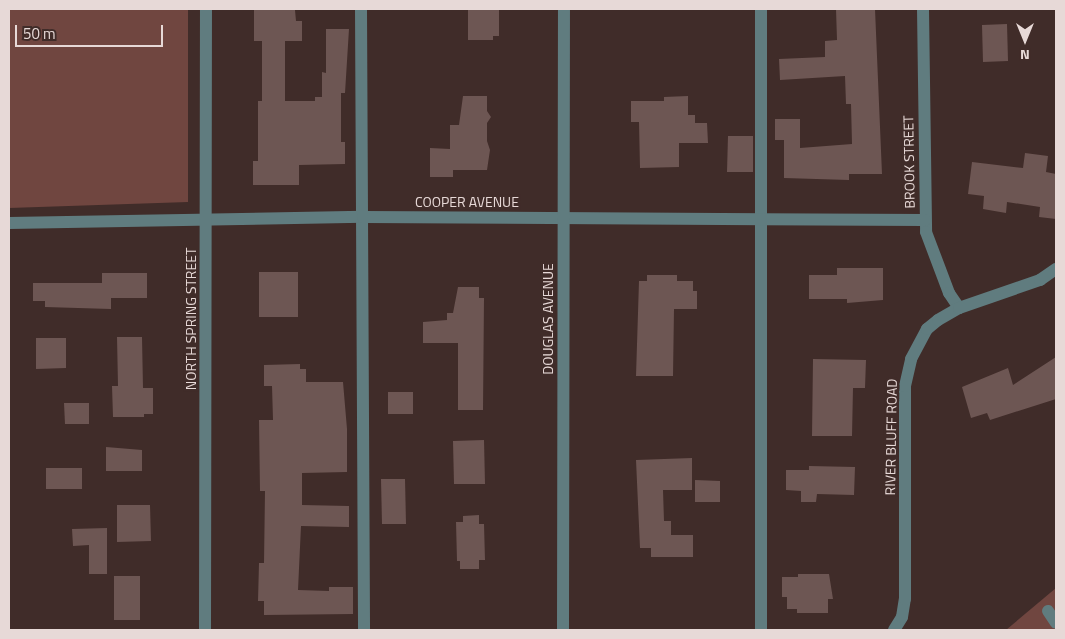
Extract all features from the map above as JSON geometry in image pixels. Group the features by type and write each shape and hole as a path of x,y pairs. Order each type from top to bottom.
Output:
{"street":[{"name":"NORTH SPRING STREET","path":"205,630 206,9"},
{"path":"361,9 364,630"},
{"name":"DOUGLAS AVENUE","path":"563,630 564,9"},
{"path":"761,9 761,630"},
{"name":"BROOK STREET","path":"923,9 925,220 932,250 949,293 959,308"},
{"name":"COOPER AVENUE","path":"9,223 363,217 925,220"},
{"name":"RIVER BLUFF ROAD","path":"894,630 902,617 905,599 905,386 911,359 927,329 959,308 1040,280 1056,270"},
{"path":"1048,611 1056,622"}],"shaded area":[{"path":"9,9 188,9 188,202 9,208"},
{"path":"1056,588 1056,630 1006,630"}],"building":[{"path":"836,9 875,9 882,174 849,174 849,180 784,178 784,140 775,140 775,119 800,119 800,148 852,144 851,104 846,104 845,76 780,80 779,59 825,57 825,41 837,40"},
{"path":"254,10 295,10 296,21 302,21 302,41 285,41 285,101 315,101 315,97 322,97 322,72 326,73 326,29 349,29 345,93 341,93 341,142 345,142 345,164 299,165 299,185 253,185 253,161 258,161 258,101 262,101 262,41 254,41"},
{"path":"468,10 499,10 499,36 493,36 493,40 468,40"},
{"path":"1007,24 1008,61 983,62 982,25"},
{"path":"463,96 487,96 487,111 491,117 487,123 487,141 490,150 487,170 453,170 453,177 430,177 430,148 450,149 450,125 459,125"},
{"path":"688,96 688,115 695,115 695,123 707,123 708,143 679,143 679,167 640,168 639,122 631,122 631,101 664,101 664,97"},
{"path":"728,136 753,136 753,172 727,172"},
{"path":"1025,153 1048,156 1046,172 1056,174 1056,219 1039,217 1040,207 1007,202 1006,213 983,209 984,196 968,194 972,162 1023,168"},
{"path":"837,268 883,268 883,300 847,303 847,299 809,299 809,275 837,275"},
{"path":"259,272 298,272 298,317 259,317"},
{"path":"102,273 147,273 147,298 111,298 111,309 45,307 45,301 33,301 33,283 102,283"},
{"path":"647,275 677,275 677,281 693,281 693,291 697,291 697,309 674,309 673,376 636,376 639,281 647,281"},
{"path":"458,287 479,287 479,298 484,298 483,410 458,410 458,343 423,343 423,322 447,320 447,313 453,313"},
{"path":"117,337 142,337 143,388 153,388 153,414 144,414 144,417 113,417 112,386 118,386"},
{"path":"36,338 66,338 66,368 36,369"},
{"path":"1056,357 1056,399 990,420 987,413 971,418 962,387 1008,368 1013,385"},
{"path":"813,359 866,360 865,388 853,388 852,436 812,436"},
{"path":"300,364 300,369 306,369 306,382 343,382 347,429 347,472 302,473 302,505 349,506 349,527 301,526 298,590 329,591 329,587 353,587 353,614 264,615 264,601 258,601 259,563 264,563 265,491 260,491 259,420 273,420 272,386 264,386 264,365"},
{"path":"388,392 413,392 413,414 388,414"},
{"path":"64,403 89,403 89,424 65,424"},
{"path":"484,440 485,484 454,484 453,441"},
{"path":"106,447 142,450 142,471 106,471"},
{"path":"692,458 692,490 663,490 664,521 671,521 671,535 693,535 693,557 651,557 651,548 640,548 636,460"},
{"path":"809,466 855,467 854,495 817,494 816,502 801,502 801,491 786,490 786,470 809,470"},
{"path":"46,468 82,468 82,489 46,489"},
{"path":"381,479 405,479 406,524 382,524"},
{"path":"695,480 720,481 720,502 695,502"},
{"path":"117,505 150,505 151,541 117,542"},
{"path":"479,515 479,524 484,524 485,560 479,560 479,569 460,569 460,561 457,561 456,522 463,522 463,516"},
{"path":"107,528 107,574 89,574 89,545 73,546 72,529"},
{"path":"798,574 829,574 833,599 828,599 828,613 797,613 797,609 787,609 787,597 782,597 782,577 798,577"},
{"path":"114,576 140,576 140,620 114,620"}]}
